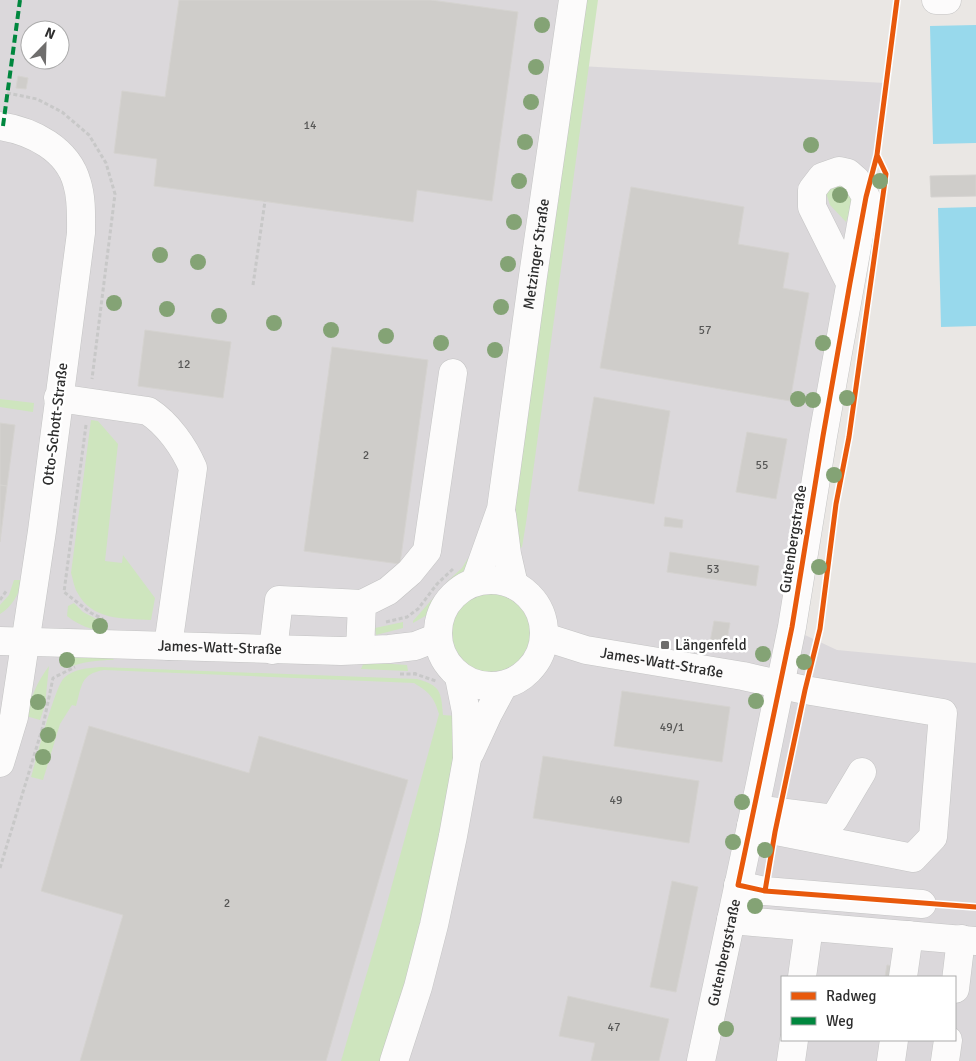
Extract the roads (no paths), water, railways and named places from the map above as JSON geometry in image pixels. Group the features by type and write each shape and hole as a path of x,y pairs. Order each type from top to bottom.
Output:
{"street":[{"name":"Metzinger Straße","path":"475,582 501,509 573,0"},
{"path":"936,0 947,0"},
{"name":"Otto-Schott-Straße","path":"0,126 28,134 49,144 64,158 77,181 82,205 81,233 42,531 12,642 14,717 0,763"},
{"name":"Gutenbergstraße","path":"701,1061 792,626 821,446 866,197 856,180 848,173 838,171 822,177 812,190 812,207 850,283"},
{"path":"273,650 279,600 361,627 388,591 410,572 427,551 453,373"},
{"path":"58,398 148,411 159,418 187,453 193,468 168,646"},
{"name":"Metzinger Straße","path":"501,509 507,554 514,585"},
{"path":"493,580 514,585 531,598 542,616 545,638 539,659 524,676 503,686 481,686 460,677 444,659 438,637 440,619 447,603 460,590 475,582 493,580"},
{"name":"James-Watt-Straße","path":"12,642 273,650 361,627 415,646 438,637"},
{"name":"James-Watt-Straße","path":"545,638 586,650 743,676 805,690 943,713 933,837 913,858 753,818"},
{"path":"394,1061 418,987 434,925 467,759 466,712 460,677"},
{"path":"467,759 503,686"},
{"path":"753,818 834,819 862,772"},
{"path":"738,885 765,891 922,904"},
{"path":"731,920 969,940 956,986"},
{"path":"802,976 809,927"},
{"path":"903,976 908,935"},
{"path":"791,1061 794,1041"},
{"path":"891,1061 894,1041"},
{"path":"945,1061 948,1041"}],"water":[{"path":"976,25 976,143 933,144 930,26"},
{"path":"976,207 976,326 941,327 938,208"}],"place":[{"name":"Längenfeld","path":"665,645"}]}
